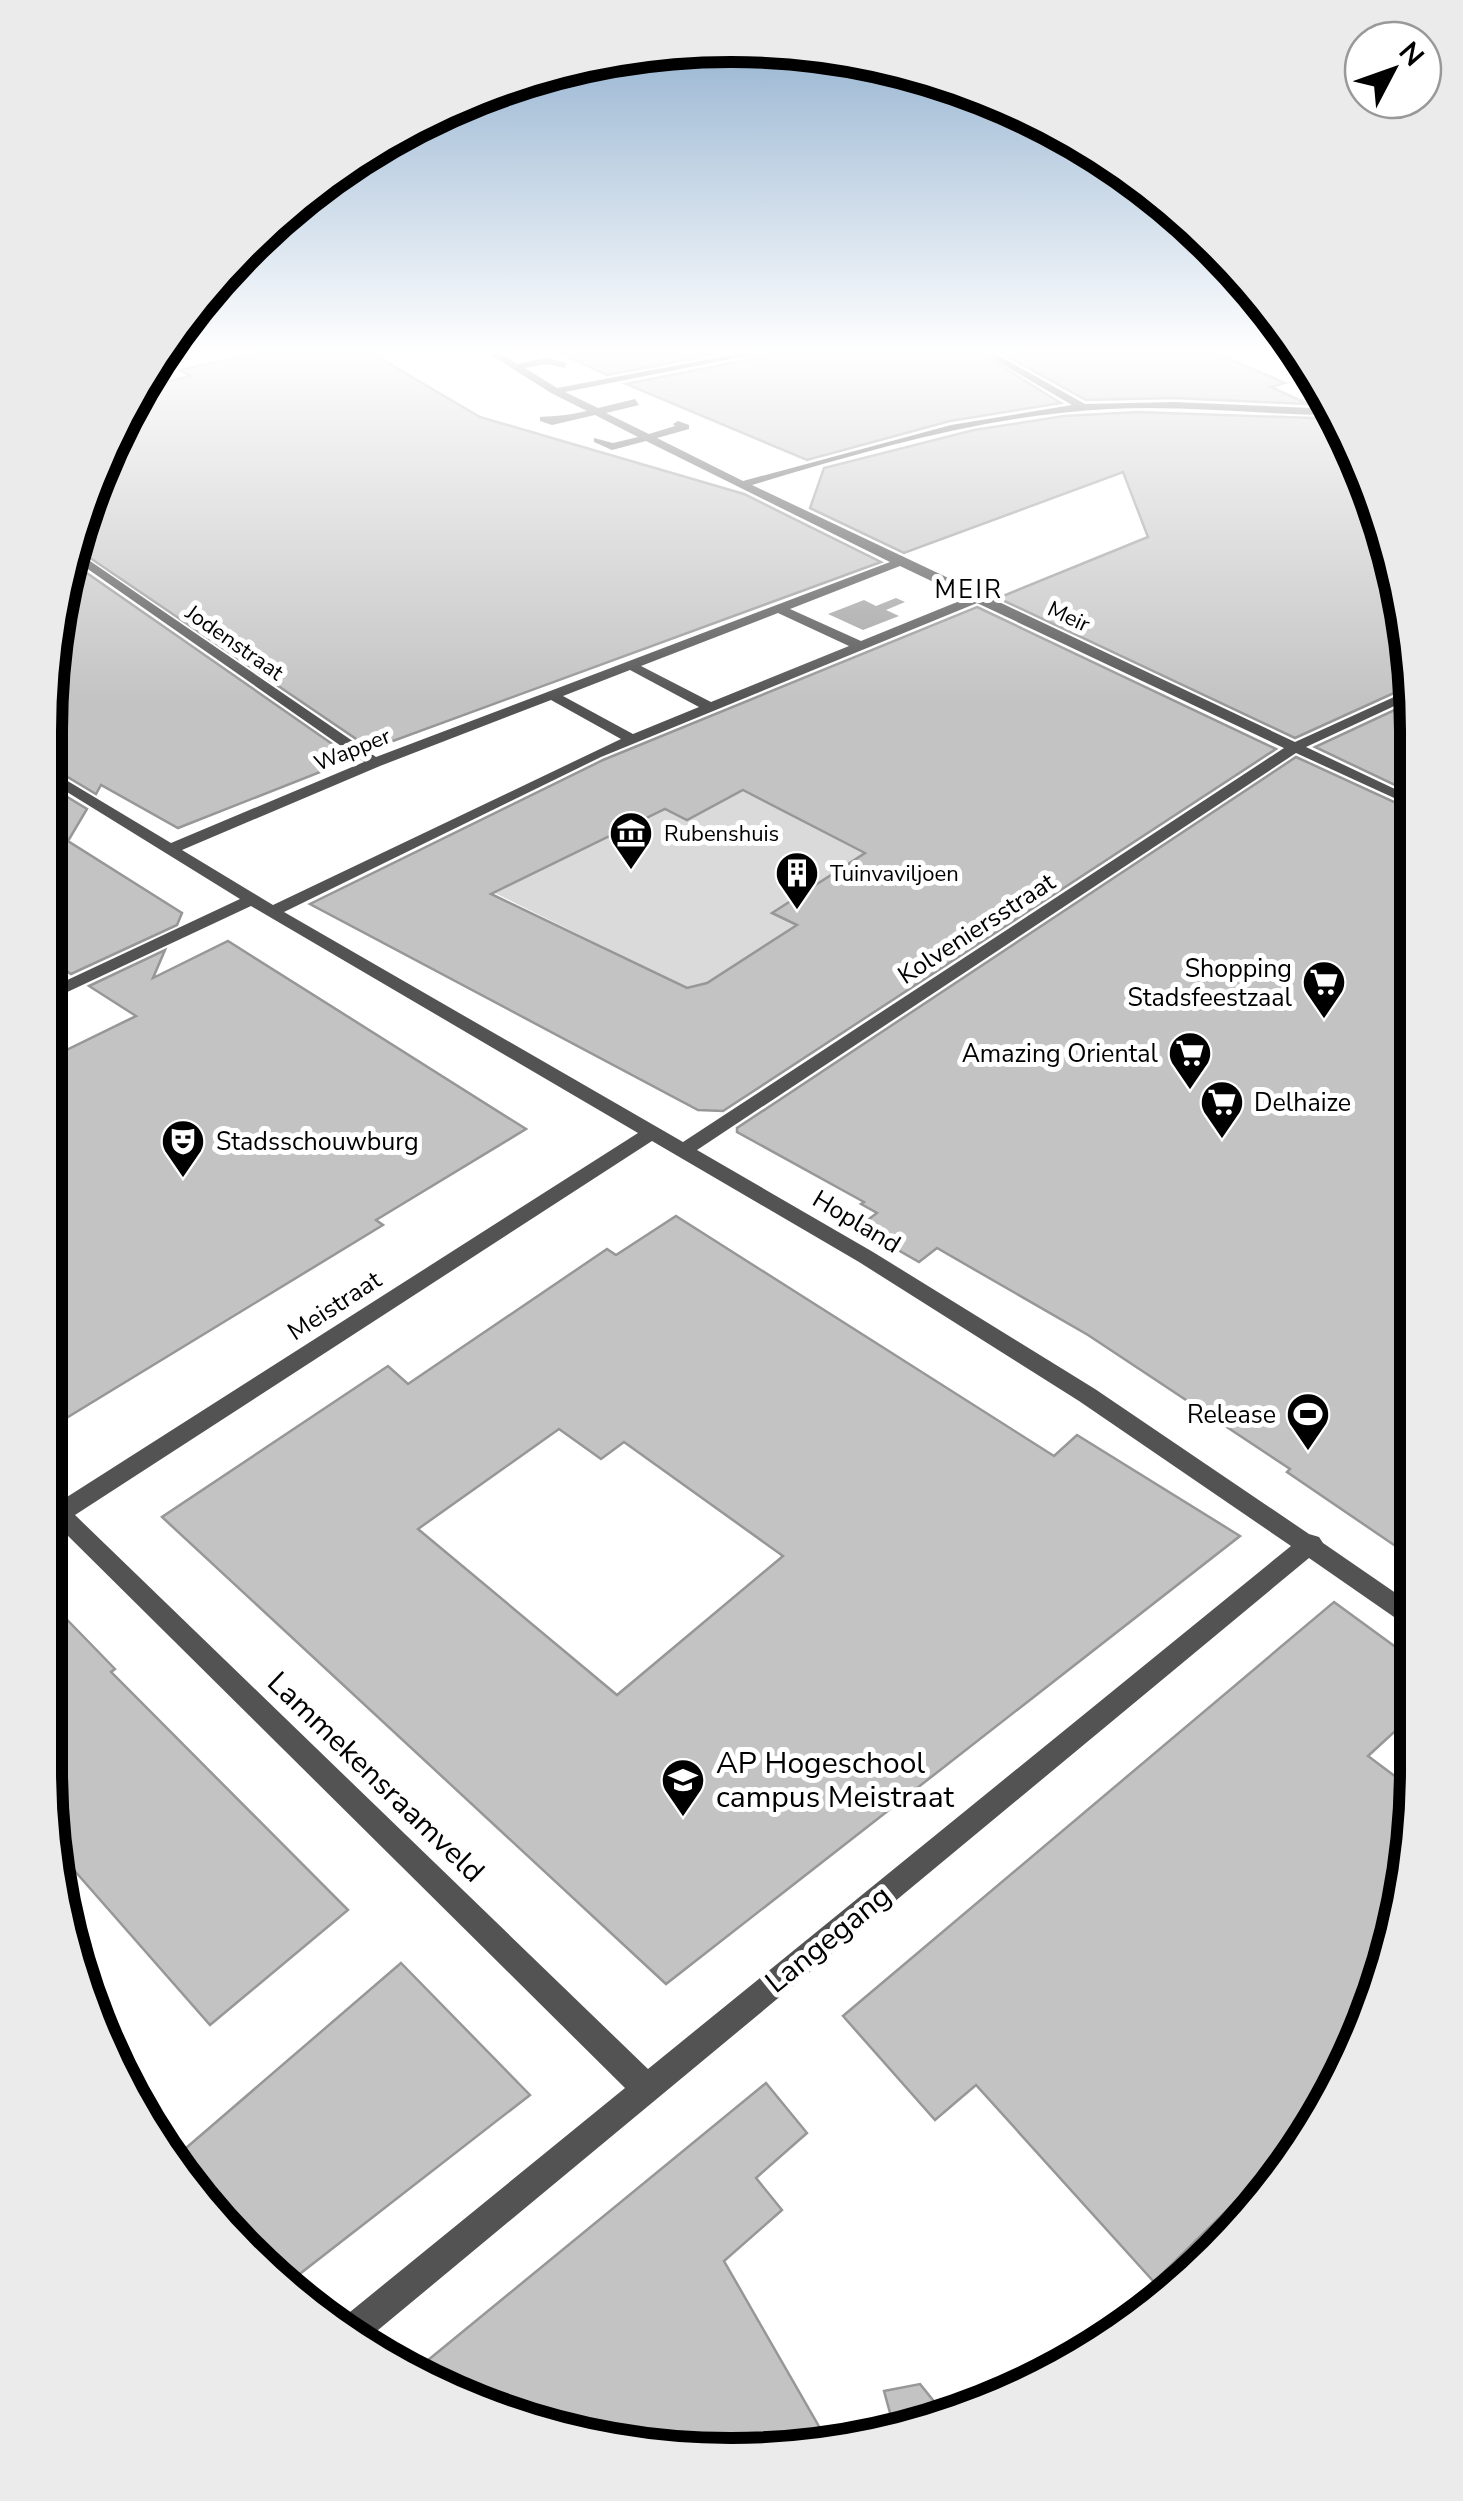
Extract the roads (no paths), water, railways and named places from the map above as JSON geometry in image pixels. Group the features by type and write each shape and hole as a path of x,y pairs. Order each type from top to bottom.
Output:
{"street":[{"name":"Meir","path":"710,470 1400,796"},
{"path":"741,485 794,470"},
{"name":"Jodenstraat","path":"84,562 375,763"},
{"name":"Wapper","path":"170,849 375,763 900,562"},
{"path":"272,912 631,739 978,598"},
{"path":"778,608 860,646"},
{"path":"630,665 710,707"},
{"path":"552,695 631,739"},
{"name":"Kolveniersstraat","path":"684,1150 1295,747 1399,698"},
{"name":"Hopland","path":"62,782 272,912 866,1257 1087,1395 1400,1608"},
{"path":"62,989 252,900"},
{"name":"Meistraat","path":"62,1512 652,1132"},
{"name":"Lammekensraamveld","path":"62,1527 646,2088"},
{"name":"Langegang","path":"359,2325 1311,1544"}],"place":[{"name":"Rubenshuis","path":"631,871"},
{"name":"Tuinvaviljoen","path":"797,911"},
{"name":"Shopping Stadsfeestzaal","path":"1324,1020"},
{"name":"Amazing Oriental","path":"1190,1091"},
{"name":"Delhaize","path":"1222,1140"},
{"name":"Stadsschouwburg","path":"183,1179"},
{"name":"Release","path":"1308,1452"},
{"name":"AP Hogeschool campus Meistraat","path":"683,1818"}],"district":[{"name":"MEIR","path":"969,589"}]}
